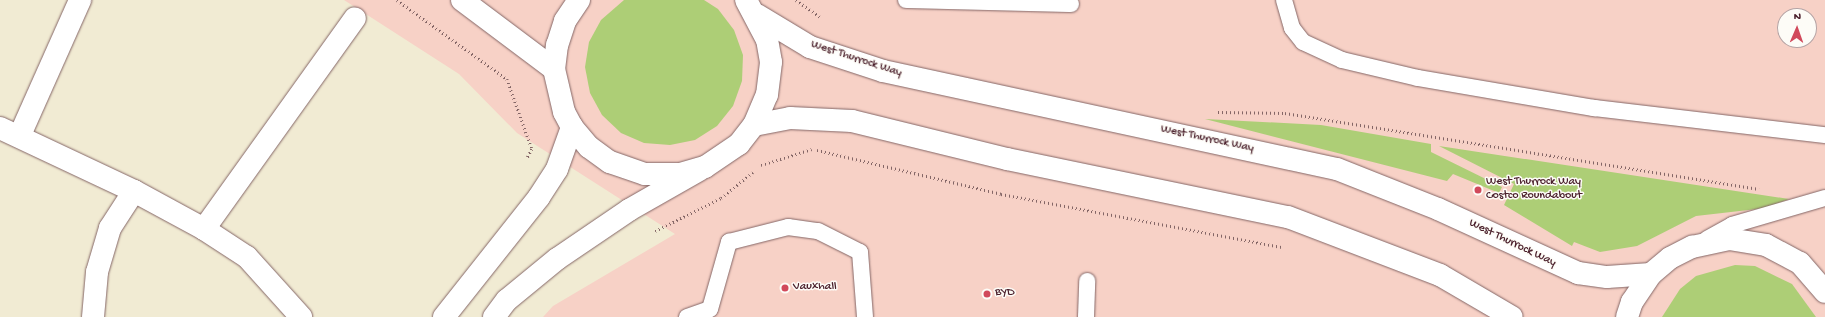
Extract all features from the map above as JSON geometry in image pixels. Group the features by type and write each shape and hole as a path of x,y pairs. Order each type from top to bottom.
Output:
{"main road":[{"path":"20,136 80,0"},
{"path":"462,0 554,69"},
{"path":"579,0 565,21 556,45 554,69 564,112 572,127 589,147 610,162 645,174 680,174 705,167"},
{"path":"494,317 507,300 557,259 629,210 705,167 739,144 754,125 767,95 771,62 751,8"},
{"name":"West Thurrock Way","path":"751,8 810,47 883,71 1337,169 1438,209 1578,274 1607,277 1651,274"},
{"path":"204,229 355,18"},
{"path":"754,125 790,118 852,121 1007,159 1288,217 1440,275 1512,317"},
{"path":"444,317 539,197 557,169 572,127"},
{"path":"0,128 20,136 134,191 204,229 247,258 301,317"},
{"path":"93,317 97,272 110,228 134,191"},
{"path":"1627,317 1632,302 1651,274 1670,258 1692,247 1729,239 1766,245 1800,263 1825,292"},
{"path":"1800,263 1825,265"}],"lane":[{"path":"906,0 1071,4"},
{"path":"1284,0 1292,28 1303,42 1342,60 1418,78 1594,108 1825,135"},
{"path":"1692,247 1732,225 1825,198"},
{"path":"686,317 710,309 729,242 788,227 818,231 860,252 865,317"},
{"path":"1086,281 1086,317"}],"path":[{"path":"397,0 507,79 532,150 523,166"},
{"path":"1213,112 1285,113 1762,189"},
{"path":"652,232 721,198 763,164 813,149 1001,194 1285,248"}],"shaded area":[{"path":"344,0 1825,0 1825,317 543,317 553,306 675,234 517,133 459,74"}],"green space":[{"path":"624,0 704,0 718,9 734,30 743,55 742,81 733,106 717,126 695,140 670,145 644,143 621,133 602,115 590,93 585,67 589,42 601,20"},
{"path":"1205,119 1321,125 1431,144 1431,152 1502,187 1499,193 1453,174 1447,181"},
{"path":"1439,146 1789,199 1766,208 1696,216 1637,246 1600,252 1574,242 1572,246 1504,205 1514,184"},
{"path":"1735,265 1755,266 1792,284 1816,317 1662,317 1680,289 1696,276"}],"place":[{"name":"West Thurrock Way Costco Roundabout","path":"1478,190"},
{"name":"Vauxhall","path":"785,288"},
{"name":"BYD","path":"987,294"}]}
